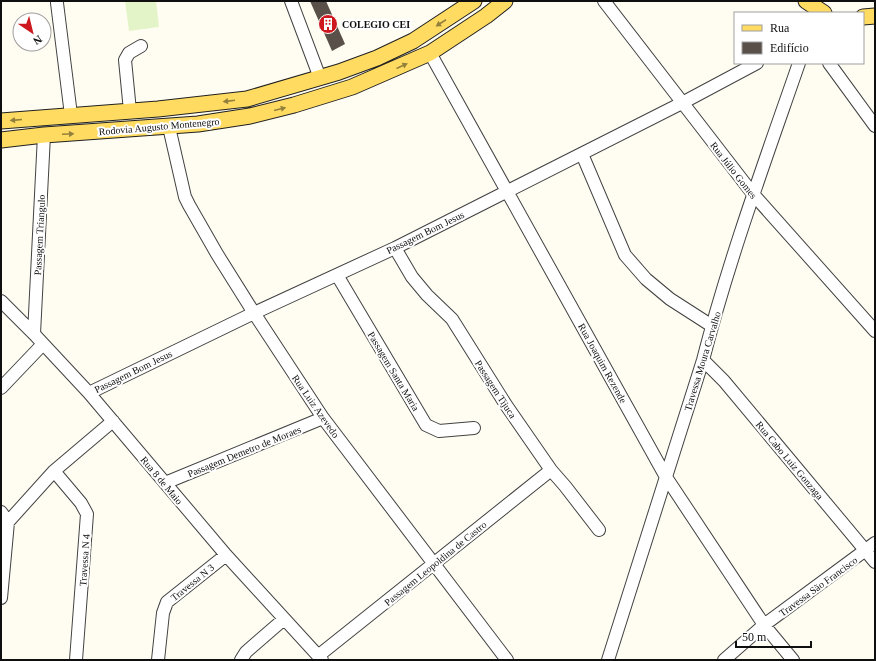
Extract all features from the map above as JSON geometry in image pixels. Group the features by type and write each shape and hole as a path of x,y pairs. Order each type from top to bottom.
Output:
{"main road":[{"name":"Rodovia Augusto Montenegro","path":"1,121 158,109 247,99 320,78 377,58 413,41 474,1"},
{"name":"Rodovia Augusto Montenegro","path":"1,140 44,135 169,128 250,116 294,105 344,90 430,54 504,1"},
{"path":"806,1 822,12"},
{"path":"459,11 470,26"},
{"path":"864,17 875,16"},
{"path":"247,99 250,116"}],"street":[{"path":"291,1 320,78"},
{"name":"Rua Júlio Gomes","path":"604,1 682,104 753,194 875,331"},
{"path":"57,3 71,115"},
{"path":"130,111 125,60 129,53 141,46"},
{"name":"Rua Joaquim Rezende","path":"430,54 666,477 764,625 793,660"},
{"name":"Passagem Bom Jesus","path":"88,392 395,248 682,104 755,64"},
{"name":"Travessa Moura Carvalho","path":"608,660 703,360 753,194 799,64"},
{"path":"830,64 875,126"},
{"name":"Rua Luiz Azevedo","path":"169,128 189,205 217,254 254,313 323,418 433,564 508,660"},
{"name":"Passagem Triangulo","path":"34,334 44,135"},
{"path":"582,154 625,255 646,279 670,299 712,326"},
{"name":"Passagem Tijuca","path":"395,248 412,277 427,295 452,319 506,405 551,470 599,530"},
{"name":"Passagem Santa Maria","path":"337,275 426,424 439,432 474,428"},
{"name":"Rua 8 de Maio","path":"1,301 88,392 226,555 320,658"},
{"path":"1,388 43,344"},
{"name":"Rua Cabo Luiz Gonzaga","path":"703,360 724,381 870,547 875,562"},
{"name":"Passagem Demetro de Moraes","path":"165,483 323,418"},
{"path":"1,598 3,520 54,471 113,421"},
{"name":"Passagem Leopoldina de Castro","path":"320,658 433,564 551,470"},
{"name":"Travessa N 4","path":"54,471 81,503 87,514 76,660"},
{"name":"Travessa São Francisco","path":"724,660 764,625 870,547"},
{"name":"Travessa N 3","path":"158,660 163,613 167,602 226,555"},
{"path":"240,660 246,652 284,619"}],"green space":[{"path":"125,1 156,1 159,27 129,31"}],"building":[{"name":"COLEGIO CEI","path":"310,1 326,1 345,44 332,51"}],"place":[{"name":"COLEGIO CEI","path":"328,24"}]}
